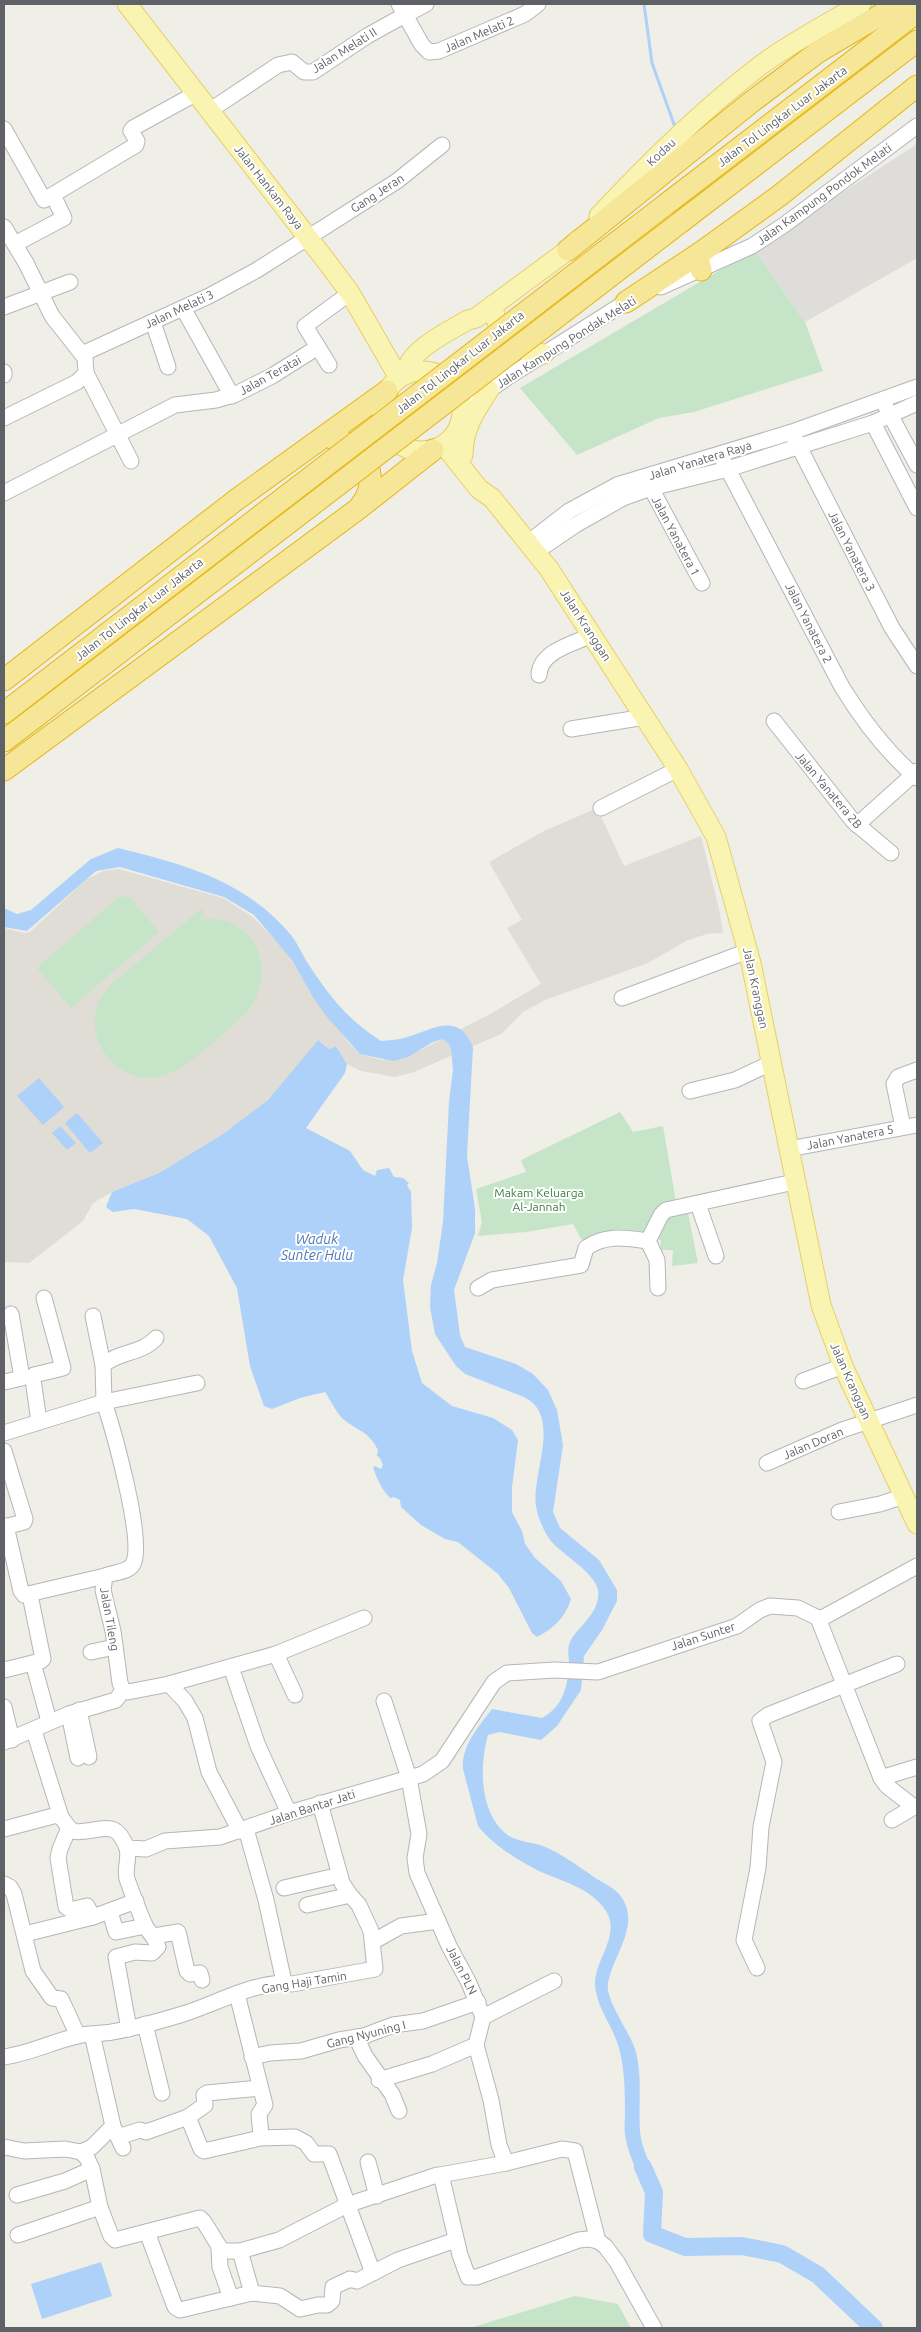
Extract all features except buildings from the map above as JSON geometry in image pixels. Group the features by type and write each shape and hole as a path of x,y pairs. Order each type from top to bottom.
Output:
{"highway":[{"path":"568,250 729,120 818,52 899,4"},
{"name":"Jalan Tol Lingkar Luar Jakarta","path":"4,713 917,12"},
{"name":"Jalan Tol Lingkar Luar Jakarta","path":"4,741 917,41"},
{"path":"626,302 701,262 779,196 917,86"},
{"path":"4,680 236,500 359,410 369,407 394,387"},
{"path":"313,445 325,440 339,441 351,445 366,459 371,485 366,498 358,508"},
{"path":"4,770 443,445"}],"main road":[{"name":"Jalan Hankam Raya","path":"126,4 310,238 350,293 394,387"},
{"name":"Kodau","path":"425,371 428,357 461,329 568,250 634,178 724,95 786,48 861,4"},
{"path":"493,305 498,325 511,342 529,354 544,354"},
{"name":"Kodau","path":"394,387 413,357 461,329"},
{"path":"425,371 437,374 450,382 459,394 462,409 460,425 443,445 411,451 392,440 384,428 394,387 425,371"},
{"path":"463,455 463,442 470,421 493,387"},
{"name":"Jalan Kranggan","path":"443,445 463,455 486,484 492,498 533,546 678,769 716,837 748,952 772,1063 815,1284 828,1330 917,1524"},
{"name":"Jalan Kranggan","path":"443,445 479,490 492,498"}],"street":[{"path":"402,10 426,4"},
{"name":"Jalan Melati 2","path":"402,10 429,52 439,51 525,14 538,4"},
{"name":"Jalan Melati II","path":"209,111 278,65 292,62 304,72 310,73 373,32 402,10"},
{"path":"4,128 44,200 136,145 131,131 133,128 195,94"},
{"name":"Jalan Kampung Pondok Melati","path":"701,262 752,246 784,225 917,126"},
{"name":"Gang Jeran","path":"310,238 397,181 442,144"},
{"path":"15,244 64,218 53,195"},
{"path":"4,226 62,331 82,354 86,362 86,373 116,435 131,461"},
{"name":"Jalan Melati 3","path":"82,354 183,308 274,260 310,238"},
{"path":"4,307 70,282"},
{"path":"329,365 306,329 306,324 350,293"},
{"name":"Jalan Kampung Pondak Melati","path":"462,409 510,375 626,302"},
{"path":"183,308 232,396"},
{"path":"153,322 168,367"},
{"name":"Jalan Teratai","path":"4,492 175,405 232,396 272,376 318,347"},
{"path":"4,418 77,382 86,373"},
{"name":"Jalan Yanatera Raya","path":"533,546 586,510 617,485 792,432 917,387"},
{"path":"881,400 917,465"},
{"name":"Jalan Yanatera Raya","path":"586,510 651,488 799,447 873,423 917,403"},
{"path":"873,423 911,479 917,508"},
{"name":"Jalan Yanatera 3","path":"792,432 892,628 917,666"},
{"name":"Jalan Yanatera 2","path":"720,454 842,686 871,732 916,774"},
{"name":"Jalan Yanatera 1","path":"651,488 702,583"},
{"path":"539,675 539,666 547,656 592,635"},
{"path":"571,729 645,717"},
{"name":"Jalan Yanatera 2B","path":"774,721 857,825 891,854"},
{"path":"602,808 678,769"},
{"path":"857,825 916,774"},
{"path":"622,998 748,952"},
{"path":"690,1091 735,1080 772,1063"},
{"path":"912,1126 894,1084 898,1077 917,1070"},
{"name":"Jalan Yanatera 5","path":"789,1149 912,1126"},
{"path":"648,1241 663,1212 794,1182"},
{"path":"698,1204 716,1256"},
{"path":"478,1288 492,1280 582,1265 586,1248 606,1238 621,1237 648,1241"},
{"path":"648,1241 657,1260 658,1288"},
{"path":"39,1422 34,1375 63,1368 44,1298"},
{"path":"4,1382 22,1378 11,1314"},
{"path":"93,1316 103,1364 104,1402"},
{"path":"103,1364 117,1355 144,1348 156,1338"},
{"path":"803,1381 843,1366"},
{"path":"4,1433 104,1402 197,1383"},
{"name":"Jalan Tileng","path":"104,1402 131,1510 134,1551 133,1564 129,1568 105,1576 103,1590 115,1646 118,1675 123,1690"},
{"name":"Jalan Doran","path":"767,1463 842,1430 917,1405"},
{"path":"4,1451 25,1519 24,1522 5,1526 21,1591 24,1595 105,1576"},
{"path":"839,1512 880,1504 904,1496"},
{"path":"892,1820 916,1807 887,1786 881,1778 818,1618 824,1617 917,1566"},
{"path":"4,1670 33,1664 41,1661 44,1657 30,1595"},
{"name":"Jalan Sunter","path":"592,1672 606,1670 646,1654 737,1626 760,1610 770,1606 798,1608 818,1618"},
{"path":"4,1706 8,1741 34,1730 49,1721 116,1700 123,1690 142,1690 169,1684 276,1654 364,1618"},
{"path":"91,1652 115,1646"},
{"path":"276,1654 294,1695"},
{"path":"33,1664 49,1721"},
{"path":"757,1968 744,1940 758,1868 762,1820 774,1762 760,1720 897,1664"},
{"name":"Jalan Bantar Jati","path":"127,1848 146,1849 165,1841 220,1837 289,1813 429,1772 442,1761 494,1682 502,1675 512,1672 558,1670 592,1672"},
{"path":"234,1676 258,1746 289,1813"},
{"path":"169,1684 185,1701 195,1718 209,1772 243,1830 266,1900 284,1982"},
{"name":"Jalan PLN","path":"384,1701 409,1778 419,1834 415,1858 417,1873 438,1921 478,2002 483,2017"},
{"path":"74,1712 83,1757"},
{"path":"34,1730 65,1822 58,1858 66,1907 71,1910 87,1906 93,1917"},
{"path":"881,1778 917,1767"},
{"name":"Gang Haji Tamin","path":"4,2057 32,2052 85,2035 128,2029 185,2014 237,1994 284,1982 292,1984 372,1971 376,1966 374,1941 359,1905 350,1896 340,1875 320,1804"},
{"path":"4,1829 50,1816 65,1822 76,1832 106,1828 116,1830 127,1848 130,1858 126,1868 126,1877 158,1947 154,1952 147,1954 135,1952 119,1955 115,1959 128,2029"},
{"path":"284,1888 340,1875"},
{"path":"4,1884 14,1894 35,1975 52,1998 60,1998 85,2035 118,2137"},
{"path":"307,1906 350,1896"},
{"path":"25,1934 110,1912 136,1901"},
{"path":"110,1912 116,1932 178,1932 187,1971 190,1974 200,1973 202,1980"},
{"path":"374,1941 401,1926 438,1921"},
{"path":"506,2164 499,2145 491,2100 476,2045 483,2017 554,1981"},
{"path":"237,1994 266,2106 259,2114 262,2134 259,2138"},
{"name":"Gang Nyuning I","path":"252,2057 270,2053 301,2051 393,2025 423,2021 478,2002"},
{"path":"145,2024 162,2093"},
{"path":"356,2037 379,2080 392,2094 399,2111"},
{"path":"379,2080 432,2064 476,2045"},
{"path":"81,2152 118,2137 140,2130 146,2132 188,2117 205,2105 204,2095 207,2093 260,2088"},
{"path":"188,2117 201,2149 204,2151 259,2138 295,2137 306,2143 314,2154 329,2154 373,2273"},
{"path":"4,2147 24,2151 65,2148 81,2152 87,2158 92,2169 100,2207 112,2239 118,2240 200,2218 219,2249 220,2267 231,2298"},
{"path":"219,2249 224,2252 240,2251 289,2236 347,2205 440,2175 506,2164 562,2149 575,2151 598,2241"},
{"path":"368,2162 377,2196"},
{"path":"17,2195 65,2181 92,2169"},
{"path":"440,2175 464,2270 470,2278 588,2238 598,2241 605,2246 654,2328"},
{"path":"18,2235 100,2207"},
{"path":"147,2232 175,2308 180,2310 252,2293 280,2296 300,2309 320,2304 327,2305 332,2301 334,2287 350,2279 357,2281 398,2260 456,2240"},
{"path":"240,2251 252,2293"}],"shaded area":[{"path":"917,144 917,258 805,322 754,250"},
{"path":"597,808 624,866 701,836 723,933 707,934 686,941 648,963 545,1000 523,1012 501,1034 414,1072 395,1077 361,1071 347,1064 336,1046 329,1049 318,1040 268,1100 223,1134 159,1173 112,1192 93,1203 83,1221 29,1263 4,1262 4,928 24,933 30,932 87,879 103,871 119,869 223,898 253,917 280,945 292,960 314,999 349,1043 360,1054 382,1060 421,1050 492,1013 541,984 507,928 522,920 489,862 544,831"}],"green space":[{"path":"754,250 805,322 823,371 694,412 659,418 577,455 520,388"},
{"path":"120,896 130,898 159,932 71,1008 37,968"},
{"path":"201,909 205,914 199,920 218,920 234,925 247,934 256,947 261,962 261,979 257,996 247,1012 195,1058 183,1066 162,1076 145,1078 130,1074 116,1066 105,1054 98,1041 95,1025 96,1010 103,994 110,986"},
{"name":"Makam Keluarga Al-Jannah","path":"620,1112 633,1132 663,1126 678,1214 688,1213 698,1263 672,1266 673,1250 660,1250 661,1240 629,1235 584,1244 573,1224 526,1232 478,1236 482,1222 476,1189 526,1172 521,1160"},
{"path":"575,2296 618,2304 631,2328 470,2328"}],"water":[{"path":"118,848 190,868 234,888 254,901 273,916 291,935 332,998 359,1025 381,1041 395,1040 434,1028 452,1026 460,1029 467,1036 473,1047 467,1156 475,1209 475,1233 454,1290 460,1335 465,1347 516,1364 533,1374 548,1390 557,1410 563,1445 553,1512 560,1528 599,1560 617,1590 617,1601 602,1630 584,1656 581,1690 557,1726 541,1740 499,1732 488,1735 483,1761 484,1789 492,1816 499,1827 509,1836 517,1840 541,1845 564,1857 614,1889 626,1905 627,1927 611,1972 608,1990 614,2007 635,2049 639,2069 641,2139 659,2185 646,2191 626,2142 624,2082 619,2048 601,2009 596,1992 596,1975 609,1938 610,1920 600,1903 592,1896 583,1890 527,1865 484,1833 478,1826 463,1769 463,1761 468,1744 492,1709 542,1718 560,1702 566,1688 570,1642 594,1610 597,1604 598,1590 585,1570 551,1541 538,1515 536,1493 544,1431 542,1418 536,1406 524,1397 465,1374 456,1366 435,1334 430,1307 431,1285 437,1263 443,1222 449,1102 453,1070 451,1049 449,1044 443,1039 433,1042 408,1057 394,1061 360,1054 327,1017 314,999 292,960 254,915 224,897 120,867 96,871 27,931 4,927 4,908 17,914 31,910 91,859"},
{"name":"Waduk Sunter Hulu","path":"318,1040 329,1049 336,1046 347,1064 345,1073 306,1128 350,1151 363,1170 375,1176 377,1170 389,1168 394,1177 403,1178 409,1183 407,1185 411,1192 412,1228 403,1280 412,1351 422,1383 452,1406 493,1418 512,1430 518,1440 512,1487 512,1512 522,1531 525,1544 535,1558 561,1581 571,1599 566,1612 558,1622 537,1637 532,1633 509,1588 498,1574 458,1542 445,1539 421,1525 401,1507 400,1500 394,1497 390,1498 384,1491 373,1467 381,1469 383,1465 377,1456 378,1450 374,1443 370,1438 343,1419 325,1392 300,1398 272,1409 264,1406 250,1366 237,1288 209,1236 187,1219 134,1209 113,1212 106,1207 112,1192 159,1173 223,1134 268,1100"},
{"path":"39,1078 64,1107 43,1125 17,1096"},
{"path":"77,1113 103,1143 90,1153 65,1123"},
{"path":"60,1126 76,1143 67,1150 52,1133"},
{"path":"101,2262 112,2296 42,2319 31,2284"}],"waterway":[{"path":"644,4 652,63 675,127"},
{"path":"643,2167 654,2192 652,2234 685,2247 742,2246 782,2254 818,2275 874,2328"}]}
